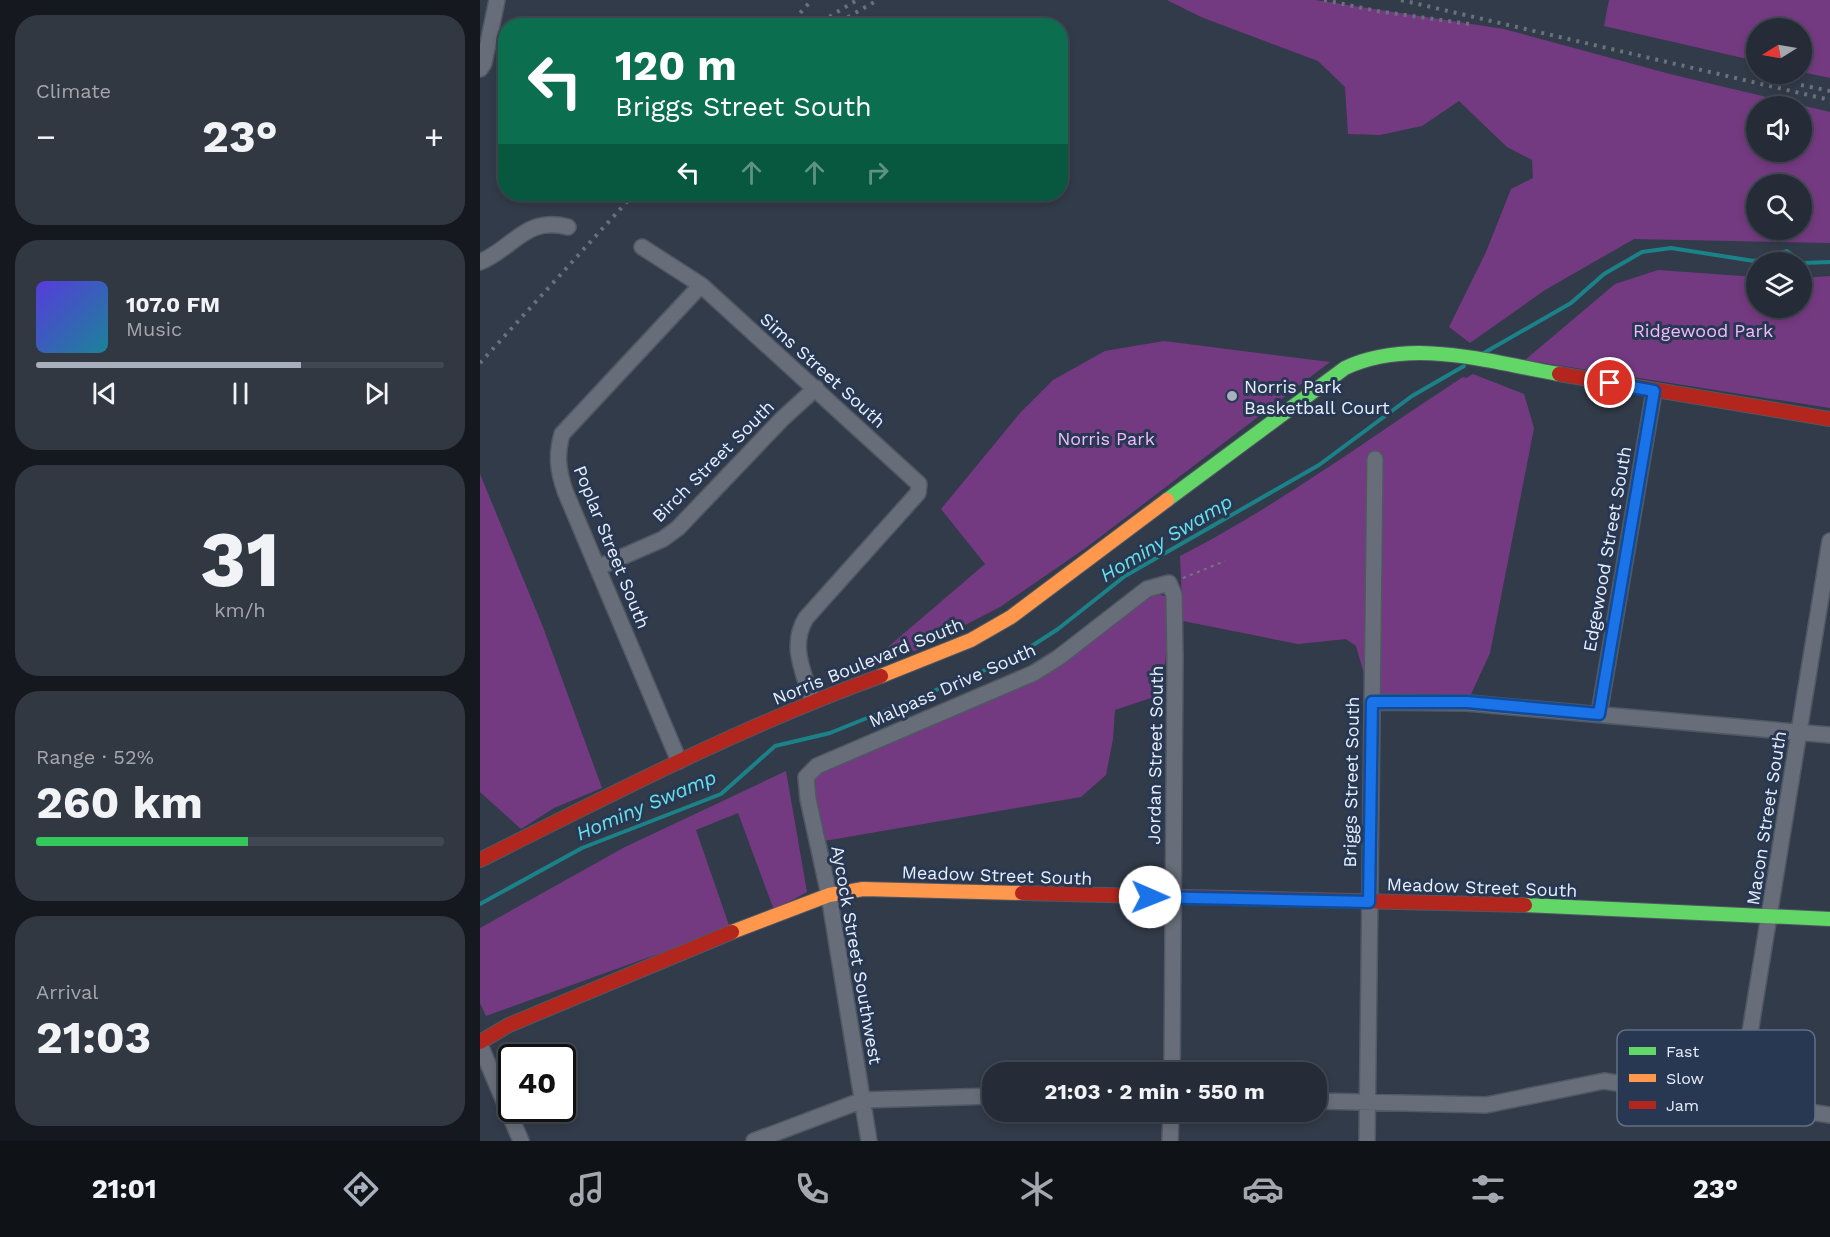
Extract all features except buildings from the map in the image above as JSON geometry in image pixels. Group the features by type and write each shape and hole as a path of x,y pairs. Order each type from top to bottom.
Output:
{"street":[{"path":"480,69 484,63 497,0"},
{"path":"480,262 496,254 534,227 556,224 568,227"},
{"name":"Sims Street South","path":"642,247 701,285 919,484 918,493 806,618 799,630 796,641 812,701"},
{"name":"Poplar Street South","path":"679,761 599,567 579,526 558,472 557,454 562,434 701,285"},
{"name":"Norris Boulevard South","path":"480,860 679,761 812,701 910,666 971,640 1011,617 1356,362 1382,354 1404,351 1434,353 1654,391"},
{"name":"Birch Street South","path":"599,567 663,539 678,528 782,419 816,388"},
{"path":"1654,391 1830,419"},
{"name":"Edgewood Street South","path":"1599,714 1654,391"},
{"name":"Briggs Street South","path":"1367,1141 1375,459"},
{"name":"Macon Street South","path":"1751,1030 1830,541"},
{"name":"Malpass Drive South","path":"806,777 818,765 1034,673 1058,658 1147,589 1169,583"},
{"name":"Jordan Street South","path":"1169,583 1174,595 1175,658 1172,1062"},
{"path":"1372,702 1467,702 1830,735"},
{"name":"Aycock Street Southwest","path":"806,777 808,799 830,895 869,1141"},
{"name":"Meadow Street South","path":"480,1044 519,1020 830,895 863,889 946,889 1173,898 1480,903 1830,919"},
{"path":"480,1044 521,1141"},
{"path":"1327,1101 1486,1105 1604,1081 1617,1083"},
{"path":"754,1141 863,1100 982,1096"},
{"path":"1815,1113 1830,1115"},
{"path":"1170,1141 1171,1122"}],"path":[{"path":"1169,583 1225,561"}],"green space":[{"path":"1167,0 1315,0 1504,29 1670,74 1763,96 1746,96 1746,162 1812,162 1812,108 1830,112 1830,243 1634,239 1545,290 1470,343 1449,327 1486,252 1511,189 1533,178 1532,160 1507,147 1459,101 1422,126 1380,135 1348,134 1345,87 1318,61 1201,17"},
{"path":"1609,0 1830,0 1830,78 1812,74 1812,18 1746,18 1746,59 1604,26"},
{"name":"Ridgewood Park","path":"1658,270 1746,276 1746,318 1812,318 1812,277 1830,276 1830,408 1525,360 1615,284"},
{"name":"Norris Park","path":"1164,341 1330,362 1087,547 1000,607 915,651 888,647 985,564 941,509 1020,413 1053,380 1105,351"},
{"path":"1473,374 1524,394 1534,428 1490,653 1467,703 1372,702 1356,646 1346,639 1298,644 1183,621 1180,556 1289,493 1463,377 1466,378"},
{"path":"480,474 543,627 602,788 554,808 521,829 480,792"},
{"path":"1156,594 1165,596 1169,613 1163,694 1115,710 1113,739 1106,775 1081,797 818,842 806,777 1040,669"},
{"path":"786,771 807,892 774,910 738,813 696,830 730,928 486,1016 480,1003 480,928 625,847"}],"waterway":[{"name":"Hominy Swamp","path":"1482,354 1571,303 1604,274 1642,252 1671,248 1754,261 1787,251 1803,263 1830,262"},
{"name":"Hominy Swamp","path":"480,904 582,848 721,794 775,746 830,733 1010,660 1058,629 1125,576 1319,465 1412,396 1464,366"}],"railway":[{"path":"795,18 812,0"},
{"path":"827,18 857,0"},
{"path":"846,18 878,0"},
{"path":"1324,0 1377,11 1469,24"},
{"path":"1401,0 1830,100"},
{"path":"1801,85 1830,91"},
{"path":"480,363 628,201"}],"traffic: fast":[{"path":"1167,500 1345,368 1371,359 1397,354 1451,355 1559,374"},
{"path":"1525,905 1830,919"}],"traffic: slow":[{"path":"881,676 971,640 1011,617 1167,500"},
{"path":"732,932 829,895 863,889 1022,893"}],"traffic: jam":[{"path":"1559,374 1830,419"},
{"path":"480,860 728,739 881,676"},
{"path":"1022,893 1525,905"},
{"path":"480,1042 509,1025 732,932"}],"place":[{"name":"Norris Park Basketball Court","path":"1232,396"}],"route":[{"path":"1150,897 1369,902 1372,702 1467,702 1599,714 1654,391 1610,383"}]}
